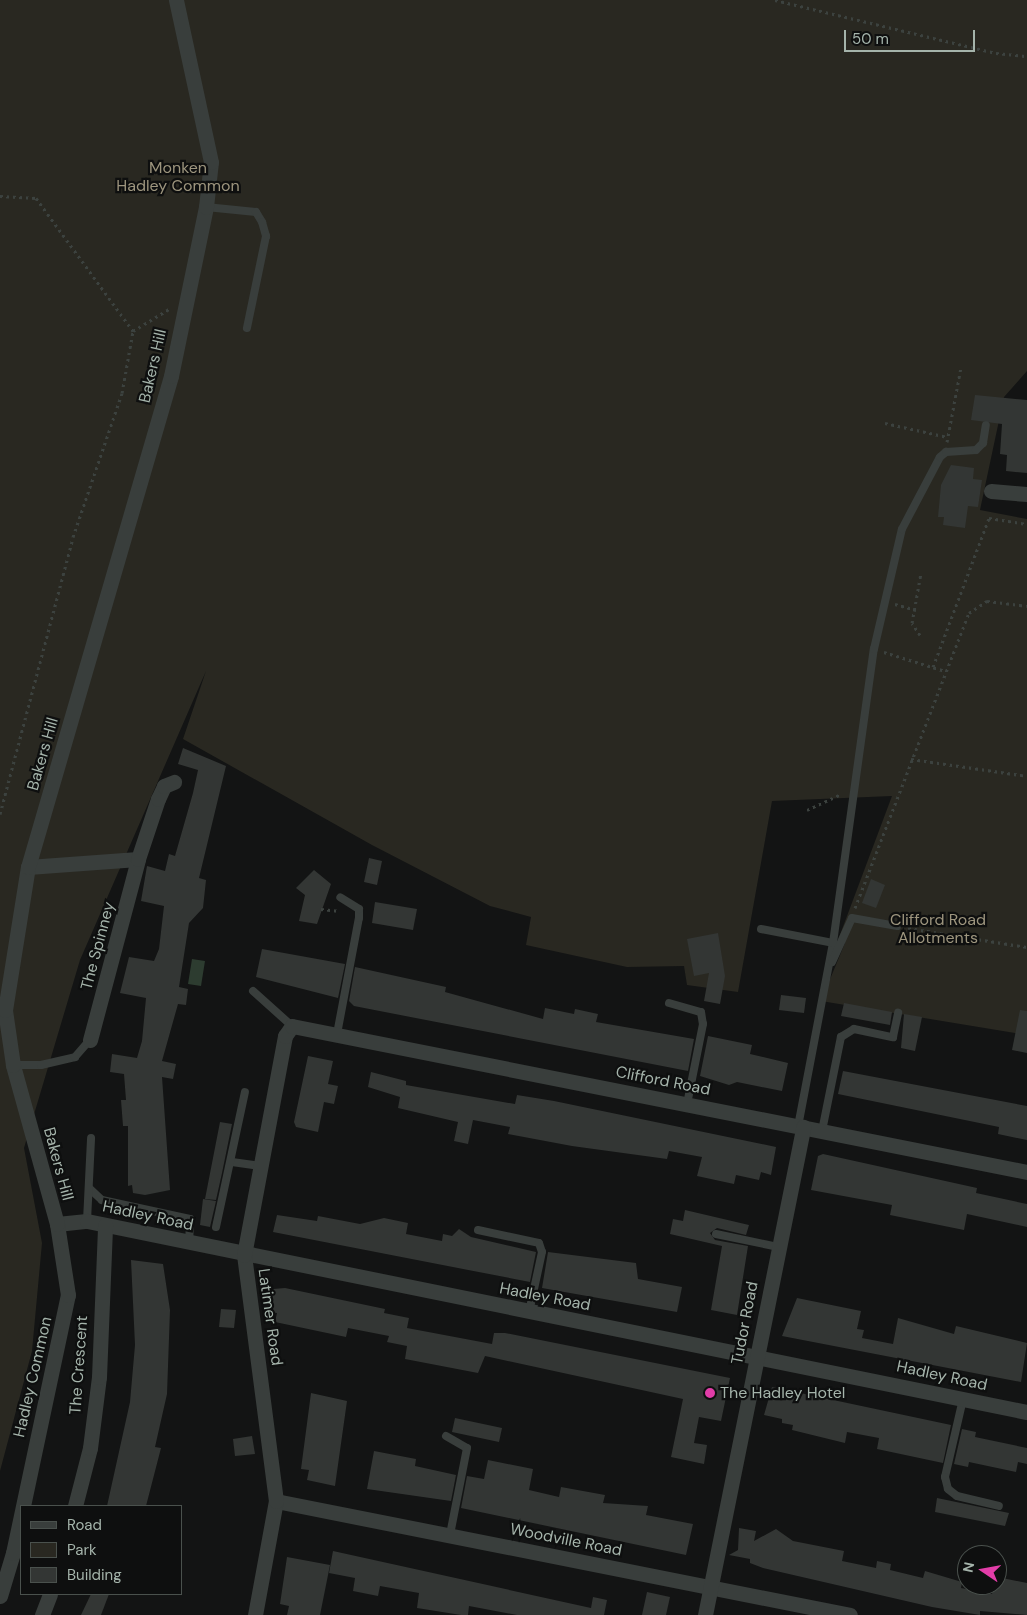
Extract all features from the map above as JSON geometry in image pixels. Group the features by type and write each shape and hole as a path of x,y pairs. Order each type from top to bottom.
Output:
{"street":[{"name":"Bakers Hill","path":"57,1224 13,1065 5,1010 28,867 171,376 184,299 206,207 211,162 176,0"},
{"path":"992,491 1027,494"},
{"name":"The Spinney","path":"90,1040 138,860 158,798 164,786 174,782"},
{"path":"28,867 138,860"},
{"name":"Clifford Road","path":"292,1026 1027,1172"},
{"name":"Latimer Road","path":"255,1615 276,1501 244,1255 285,1036 292,1026"},
{"name":"Tudor Road","path":"705,1615 801,1126"},
{"name":"Hadley Road","path":"57,1224 87,1221 244,1255 1027,1412"},
{"name":"Hadley Common","path":"21,1505 66,1312 67,1277 57,1224"},
{"name":"The Crescent","path":"75,1505 90,1448 99,1377 104,1225"},
{"name":"Woodville Road","path":"276,1501 711,1587 830,1613 850,1615"},
{"name":"Hadley Common","path":"0,1596 20,1510"},
{"path":"42,1615 50,1595"}],"lane":[{"path":"206,207 256,212 262,222 266,236 247,328"},
{"path":"801,1126 833,943 874,649 902,530 946,452 976,450 983,443 986,426"},
{"path":"337,1034 359,918 359,908 340,897"},
{"path":"828,968 852,918 897,926"},
{"path":"760,929 833,943"},
{"path":"253,991 292,1026"},
{"path":"669,1003 700,1012 703,1024 687,1104"},
{"path":"822,1130 842,1037 854,1029 893,1037 898,1013"},
{"path":"13,1065 42,1065 75,1057 90,1040"},
{"path":"216,1226 232,1162 245,1092"},
{"path":"87,1221 90,1189 90,1138"},
{"path":"232,1162 260,1166"},
{"path":"90,1189 102,1200 183,1215 192,1225 189,1243"},
{"path":"478,1230 539,1243 542,1252 529,1312"},
{"path":"716,1234 778,1247"},
{"path":"963,1399 945,1477 948,1488 957,1496 999,1506"},
{"path":"446,1436 467,1448 450,1535"}],"path":[{"path":"775,0 996,53 1027,56"},
{"path":"0,196 36,198 133,331 122,393 74,537 0,814"},
{"path":"133,331 184,299"},
{"path":"946,452 947,437 961,367"},
{"path":"885,423 947,437"},
{"path":"933,667 988,518 1027,524"},
{"path":"920,635 912,623 916,610 921,573"},
{"path":"885,601 916,610"},
{"path":"852,918 911,759 969,613 978,605 998,601 1027,606"},
{"path":"874,649 945,671"},
{"path":"911,759 1027,776"},
{"path":"806,810 856,784"},
{"path":"897,926 1027,947"}],"green space":[{"path":"0,0 1027,0 1027,371 1004,397 980,510 1027,519 1027,1035 821,1001 845,943 838,940 892,796 772,801 738,992 687,985 684,966 627,967 526,945 531,917 490,906 372,845 183,739 206,671 80,960 24,1148 42,1243 32,1351 0,1471"}],"shaded area":[{"path":"192,959 205,961 201,986 188,984"}],"building":[{"path":"975,395 1027,400 1027,473 1006,471 1007,455 1000,454 1002,424 971,420"},
{"path":"951,465 974,468 973,479 982,480 978,507 968,506 965,528 943,525 944,517 938,517 941,485"},
{"path":"183,748 226,766 199,878 206,880 203,908 189,923 179,987 188,989 186,1005 178,1004 162,1061 176,1064 173,1079 162,1077 170,1190 145,1195 133,1193 132,1185 128,1186 128,1126 123,1126 121,1100 126,1100 124,1074 110,1072 112,1054 137,1058 142,1041 146,998 120,993 129,957 154,961 159,949 164,906 141,901 147,866 165,871 169,854 175,856 193,793 198,770 178,764"},
{"path":"369,858 382,861 377,885 364,882"},
{"path":"314,870 331,884 317,924 299,921 305,895 296,888"},
{"path":"871,879 885,885 876,908 862,903"},
{"path":"375,902 417,909 413,930 372,923"},
{"path":"718,933 725,976 720,1004 704,1001 709,973 694,976 687,939"},
{"path":"262,949 345,964 338,998 256,977"},
{"path":"355,967 446,987 445,992 543,1019 545,1008 574,1014 575,1009 598,1014 596,1022 694,1039 688,1071 354,1006 349,1001"},
{"path":"781,995 806,998 804,1013 779,1010"},
{"path":"844,1003 892,1012 890,1025 841,1016"},
{"path":"1020,1010 1027,1011 1027,1053 1012,1050"},
{"path":"904,1014 922,1017 915,1051 901,1048"},
{"path":"708,1036 752,1045 750,1054 788,1063 782,1091 737,1082 729,1085 700,1076"},
{"path":"308,1056 333,1061 328,1084 338,1086 334,1104 324,1102 318,1132 296,1127 294,1122"},
{"path":"843,1071 1027,1106 1027,1140 998,1134 999,1127 838,1094"},
{"path":"371,1072 406,1081 406,1085 515,1104 517,1095 554,1101 776,1147 771,1175 761,1172 759,1180 736,1175 734,1184 697,1176 702,1157 669,1151 667,1159 572,1146 508,1134 510,1127 473,1120 468,1144 454,1141 458,1122 398,1108 400,1097 368,1087"},
{"path":"220,1122 232,1124 216,1200 205,1199"},
{"path":"823,1154 977,1188 976,1193 1027,1204 1027,1227 967,1214 964,1230 890,1215 892,1205 811,1190 818,1156"},
{"path":"203,1199 216,1201 210,1227 200,1225"},
{"path":"685,1210 749,1225 746,1235 717,1228 710,1233 715,1240 748,1246 737,1315 711,1310 722,1246 670,1234 673,1219 683,1221"},
{"path":"277,1215 317,1221 318,1216 360,1224 384,1218 408,1223 406,1234 442,1241 443,1234 452,1236 459,1229 471,1237 536,1252 530,1282 273,1232"},
{"path":"548,1252 636,1263 638,1279 682,1287 677,1312 542,1288"},
{"path":"131,1260 163,1264 170,1310 167,1394 155,1447 161,1448 146,1505 107,1505 130,1402 135,1345"},
{"path":"285,1288 385,1309 384,1313 409,1318 407,1328 492,1344 494,1333 505,1333 730,1378 721,1421 699,1417 694,1443 707,1445 704,1464 671,1457 683,1399 485,1356 478,1373 405,1359 407,1346 387,1342 389,1336 348,1328 346,1337 275,1322 277,1313 268,1312 273,1289"},
{"path":"797,1298 861,1311 857,1329 864,1330 862,1338 893,1344 898,1318 954,1334 956,1326 1027,1343 1021,1382 782,1336"},
{"path":"221,1309 236,1310 234,1328 219,1327"},
{"path":"772,1387 951,1425 943,1463 877,1449 879,1438 847,1432 845,1443 792,1430 793,1425 782,1423 782,1419 764,1415"},
{"path":"311,1393 347,1401 335,1486 307,1480 309,1470 301,1469"},
{"path":"455,1418 502,1428 499,1442 452,1432"},
{"path":"962,1429 976,1432 975,1437 1027,1448 1027,1464 1018,1462 1016,1472 969,1462 968,1467 954,1464"},
{"path":"252,1436 255,1454 235,1456 233,1439"},
{"path":"374,1451 416,1459 415,1466 456,1475 451,1501 367,1489"},
{"path":"488,1460 533,1469 529,1490 559,1497 561,1487 605,1495 603,1503 648,1506 646,1515 693,1524 686,1555 461,1508 467,1476 484,1479"},
{"path":"937,1498 1009,1513 1005,1526 935,1512"},
{"path":"739,1528 756,1531 754,1541 776,1529 793,1541 844,1551 842,1561 876,1568 877,1561 891,1564 890,1570 923,1578 925,1571 957,1581 957,1595 1007,1595 1007,1579 1027,1583 1027,1615 980,1611 980,1615 932,1607 763,1568 750,1563 750,1559 729,1555 738,1550"},
{"path":"333,1551 591,1608 593,1597 607,1600 604,1615 517,1615 469,1606 468,1615 461,1615 417,1608 419,1593 380,1586 378,1596 353,1591 355,1578 329,1573"},
{"path":"287,1557 330,1565 320,1615 287,1615 289,1606 280,1604"},
{"path":"647,1592 670,1597 666,1615 642,1615"},
{"path":"91,1595 109,1595 101,1615 81,1615"}],"place":[{"name":"The Hadley Hotel","path":"710,1393"}],"park label":[{"name":"Monken Hadley Common","path":"178,177"},
{"name":"Clifford Road Allotments","path":"938,929"}]}
